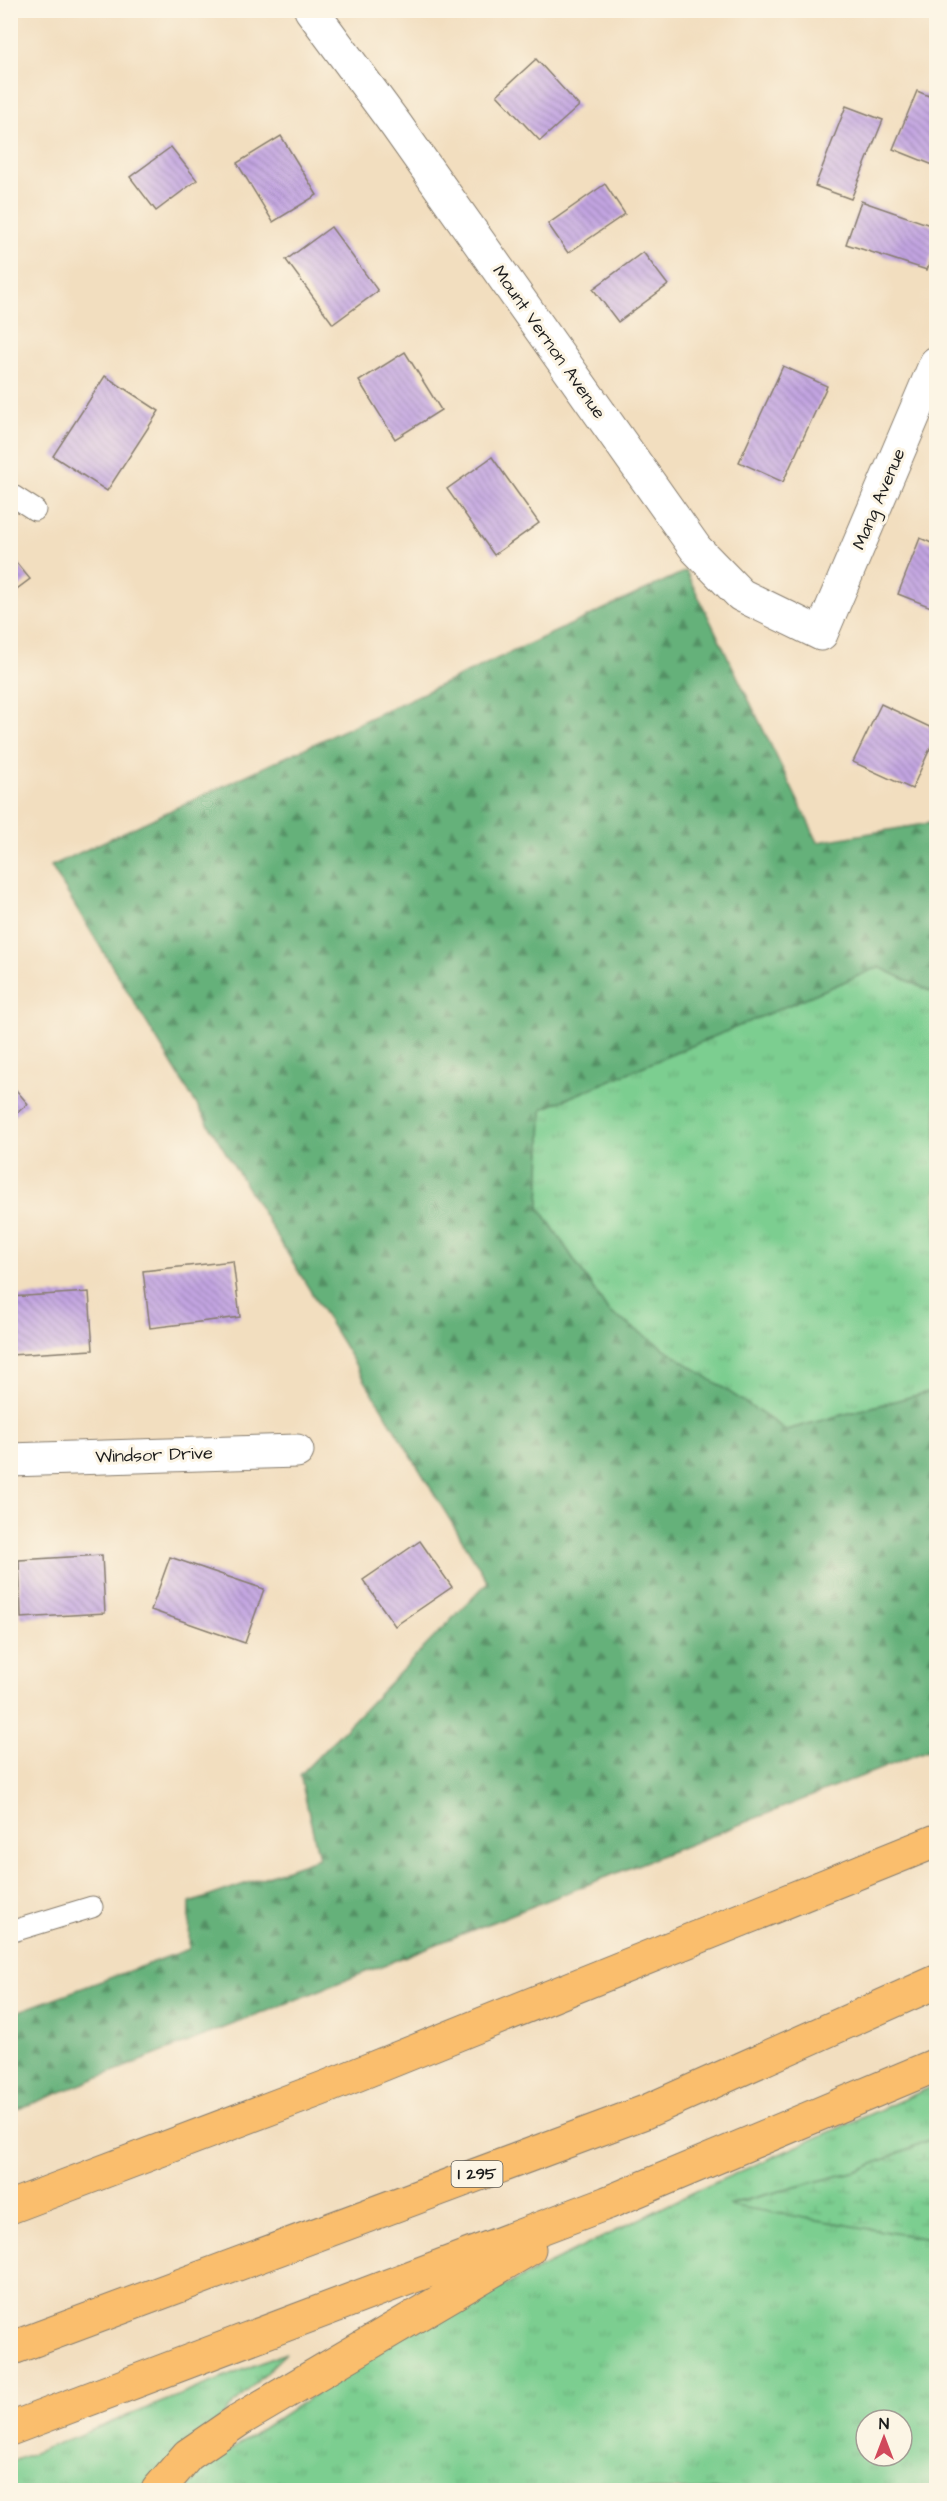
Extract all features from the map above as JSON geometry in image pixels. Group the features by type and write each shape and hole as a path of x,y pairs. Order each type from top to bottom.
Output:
{"highway":[{"path":"10,2207 329,2086 936,1841"},
{"name":"I 295","path":"10,2349 645,2112 936,1982"},
{"path":"10,2429 608,2203 936,2065"},
{"path":"158,2490 188,2455 239,2420 608,2203"}],"street":[{"name":"Mount Vernon Avenue","path":"311,10 402,134 696,549 741,595 821,634"},
{"name":"Mang Avenue","path":"821,634 936,363"},
{"name":"Windsor Drive","path":"10,1460 297,1451"}],"lane":[{"path":"10,494 35,510"},
{"path":"10,1932 92,1907"}],"green space":[{"path":"686,571 818,842 936,822 936,994 879,967 542,1109 539,1207 608,1311 786,1430 936,1390 936,1747 11,2112 11,2014 189,1949 190,1903 319,1858 300,1775 488,1582 51,866"},
{"path":"879,967 936,994 936,1390 786,1430 608,1311 539,1207 542,1109"},
{"path":"936,2085 936,2137 857,2171 730,2204 936,2240 936,2490 187,2490 206,2466 401,2337 696,2191"},
{"path":"936,2137 936,2240 728,2205 857,2171"},
{"path":"286,2353 147,2490 11,2490 11,2462"}],"building":[{"path":"536,59 579,106 540,141 497,95"},
{"path":"917,91 936,99 936,156 933,165 893,149"},
{"path":"846,106 883,120 851,199 815,186"},
{"path":"281,136 317,195 273,222 237,163"},
{"path":"171,147 197,180 156,211 130,177"},
{"path":"605,184 625,214 568,253 548,224"},
{"path":"861,201 936,227 936,242 927,270 846,244"},
{"path":"331,227 378,291 333,324 286,260"},
{"path":"643,252 668,285 618,322 593,289"},
{"path":"405,352 441,410 395,439 359,381"},
{"path":"783,366 827,386 783,482 739,462"},
{"path":"105,376 159,411 107,491 53,456"},
{"path":"492,457 539,523 494,555 447,489"},
{"path":"920,538 936,545 936,609 898,594"},
{"path":"10,555 30,579 10,594"},
{"path":"881,704 936,730 936,735 912,789 853,762"},
{"path":"10,1083 28,1104 10,1118"},
{"path":"233,1261 240,1317 150,1328 143,1271"},
{"path":"89,1292 93,1350 10,1355 10,1297"},
{"path":"420,1541 452,1587 395,1626 363,1580"},
{"path":"102,1555 105,1613 21,1618 19,1560"},
{"path":"170,1557 264,1589 245,1643 151,1610"}]}
